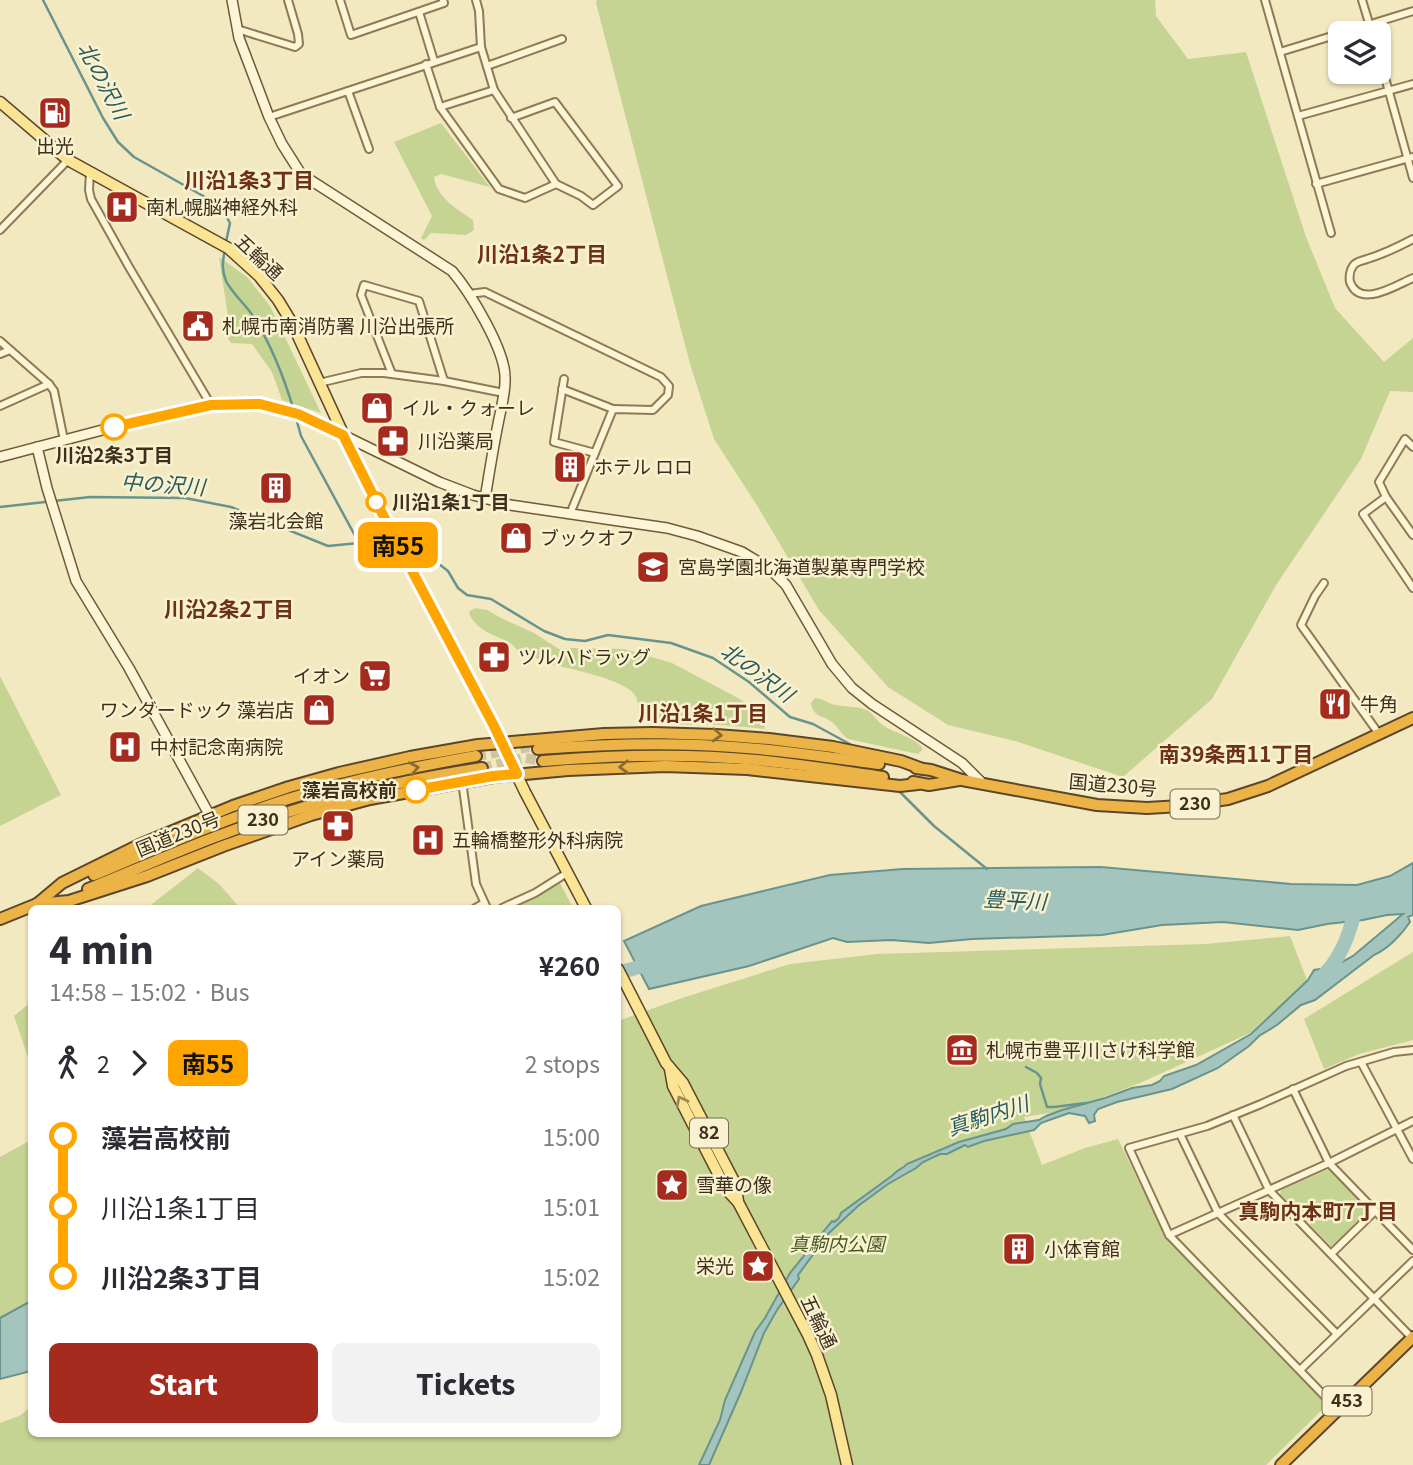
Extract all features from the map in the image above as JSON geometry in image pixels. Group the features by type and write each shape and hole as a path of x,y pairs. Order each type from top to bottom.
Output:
{"highway":[{"name":"国道230号","path":"538,749 673,744 784,751 888,762 931,770 962,780 1072,801 1147,808 1228,799 1254,791 1413,718"},
{"name":"230","path":"502,743 653,733 716,735 834,747 888,762"},
{"path":"37,904 62,883 139,845 289,787 411,757 502,743"},
{"name":"国道230号","path":"52,898 61,889 81,880 258,809 391,772 476,756"},
{"name":"国道230号","path":"543,761 665,756 754,760 929,785 962,780"},
{"path":"37,904 69,901 137,880 312,815 370,799 462,781 517,774 665,766 747,769 900,786 912,783"},
{"name":"国道230号","path":"37,904 85,890 234,830 288,812 408,780 482,768"},
{"name":"国道230号","path":"0,919 28,908"},
{"name":"453","path":"1281,1465 1413,1338"}],"main road":[{"name":"五輪通","path":"0,102 68,160 228,248 259,276 278,300 292,323 391,531 502,743"},
{"path":"502,743 584,905"},
{"name":"五輪通","path":"621,975 670,1069 673,1086 726,1189 738,1202 817,1355 831,1395 847,1465"}],"street":[{"path":"232,0 237,29 269,117 301,174 452,271 469,293 497,346 505,375 504,393 485,499"},
{"path":"237,29 295,47 299,44 299,34 288,0"},
{"path":"340,0 351,34 444,3 443,0"},
{"path":"476,0 481,47 494,90 511,118 556,184 593,205 618,186 555,102 511,118"},
{"path":"1265,0 1331,233"},
{"path":"1362,0 1368,21"},
{"path":"1379,21 1413,11"},
{"path":"419,12 434,61"},
{"path":"1280,52 1328,37"},
{"path":"487,65 562,39"},
{"path":"269,117 481,47"},
{"path":"426,64 440,107 499,189 525,198 556,184"},
{"path":"1388,84 1410,158 1413,178"},
{"path":"1298,116 1413,84"},
{"path":"440,107 494,90"},
{"path":"348,91 369,149"},
{"path":"1317,184 1410,158"},
{"path":"0,230 68,160"},
{"path":"90,173 89,190 92,199 211,405"},
{"path":"1413,239 1388,252 1357,262 1351,268 1349,279 1353,288 1362,295 1371,296 1413,278"},
{"path":"392,374 361,295 364,285 419,301 443,381"},
{"path":"469,293 485,292 661,377 669,386 668,396 653,410 613,409 562,389"},
{"path":"0,341 54,391 64,440"},
{"path":"0,354 10,349"},
{"path":"319,383 361,373 392,374 504,393"},
{"path":"564,379 554,442 595,453"},
{"path":"0,406 49,384"},
{"path":"0,457 140,420 211,405 260,404 287,410 321,423 452,488 485,499 682,531 742,552 770,569 786,585 832,664 852,688 962,763 983,784"},
{"path":"570,513 613,409"},
{"path":"1413,447 1405,439 1380,482 1413,535"},
{"path":"37,447 56,520 76,581 129,668 210,816"},
{"path":"1387,497 1363,514 1413,588"},
{"path":"1324,583 1301,625 1379,734"},
{"path":"462,781 476,884 485,905"},
{"path":"509,905 568,873"},
{"path":"1338,1410 1169,1235 1129,1148 1181,1134 1233,1115 1346,1066 1413,1049"},
{"path":"1361,1062 1413,1159"},
{"path":"1293,1089 1329,1163 1413,1250"},
{"path":"1233,1115 1269,1190 1413,1338"},
{"path":"1169,1235 1329,1163 1413,1121"},
{"path":"1181,1134 1218,1213 1337,1334"},
{"path":"1331,1254 1375,1211"},
{"path":"1300,1370 1413,1261"}],"green space":[{"path":"597,0 1155,0 1156,16 1188,59 1246,52 1306,237 1335,308 1384,362 1413,338 1413,392 1390,391 1361,459 1276,585 1212,699 1123,777 1015,741 948,725 888,687 819,610 714,439 690,364"},
{"path":"441,123 490,187 441,174 434,177 443,196 473,220 474,230 466,235 431,233 424,240 421,238 432,216 394,142"},
{"path":"219,257 247,277 270,306 321,413 282,400 272,372 252,344 231,343 224,333 229,323"},
{"path":"475,608 487,610 534,633 559,649 624,649 672,663 738,698 760,713 766,722 764,729 645,720 639,716 638,702 629,690 598,676 523,655 510,643 484,630 475,622 469,612"},
{"path":"0,676 61,795 0,826"},
{"path":"815,698 866,710 885,727 914,741 923,749 918,754 848,739 832,722 814,711 811,703"},
{"path":"198,868 219,884 237,905 151,905"},
{"path":"560,883 571,905 520,905"},
{"name":"真駒内公園","path":"1290,936 1307,980 1250,1033 1140,1083 1069,1110 1024,1117 1042,1165 1085,1148 1118,1139 1166,1238 1327,1405 1266,1465 0,1465 0,1423 28,1409 28,1437 621,1437 621,1020 790,964 877,954 1206,944"},
{"path":"1413,952 1413,1040 1359,1054 1324,1069 1304,1019"},
{"path":"28,1004 28,1057 14,1016"},
{"path":"28,1142 28,1328 0,1334 0,1157"},
{"path":"1327,1170 1368,1209 1331,1246 1280,1194 1281,1190"}],"water":[{"path":"1413,863 1413,915 1408,917 1410,922 1399,936 1315,1000 1301,1005 1218,1068 1172,1089 1098,1109 1094,1115 1095,1121 1089,1123 1085,1116 1069,1113 1041,1123 1034,1130 968,1147 965,1145 947,1154 940,1154 888,1184 858,1206 829,1233 798,1275 799,1279 764,1333 709,1465 699,1465 755,1332 790,1273 841,1213 907,1164 959,1142 1006,1129 1013,1124 1039,1120 1132,1088 1152,1085 1164,1076 1196,1065 1251,1034 1308,980 1314,970 1333,967 1353,956 1403,914 1298,930 1223,922 1162,925 1102,935 929,943 891,940 847,942 833,938 749,966 649,989 624,941 701,906 830,875 903,869 1101,867 1291,884 1357,885 1390,876"},
{"path":"28,1303 28,1372 0,1379 0,1318"}],"waterway":[{"name":"北の沢川","path":"43,0 118,142 134,157 205,197 225,214 230,223 226,242"},
{"name":"北の沢川","path":"225,248 223,269 226,281 253,316 266,339 282,374 294,411"},
{"name":"北の沢川","path":"296,418 301,436 359,543"},
{"name":"中の沢川","path":"0,507 90,497 185,498 231,507 328,546 359,543 397,547"},
{"name":"北の沢川","path":"403,548 426,554 448,571 458,588 467,595 491,599 544,631 565,639 585,641 608,635 671,643 713,658 749,682 790,717 813,724 857,748"},
{"name":"北の沢川","path":"898,790 934,826 987,869"},
{"name":"真駒内川","path":"1316,982 1338,957 1351,927 1356,906"},
{"name":"豊平川","path":"621,972 653,963"},
{"path":"1026,1067 1041,1078 1040,1084 1047,1107 1086,1103"}],"tunnel":[{"path":"476,756 529,747 538,749"},
{"path":"482,768 525,758 543,761"}],"bus line":[{"name":"南55","path":"114,427 211,405 260,404 309,418 343,435 517,774 416,790"}],"place":[{"name":"出光","path":"55,113"},
{"name":"南札幌脳神経外科","path":"122,207"},
{"name":"札幌市南消防署 川沿出張所","path":"198,326"},
{"name":"イル・クォーレ","path":"377,408"},
{"name":"川沿2条3丁目","path":"114,427"},
{"name":"川沿薬局","path":"393,441"},
{"name":"ホテル ロロ","path":"570,467"},
{"name":"藻岩北会館","path":"276,488"},
{"name":"川沿1条1丁目","path":"376,502"},
{"name":"ブックオフ","path":"516,538"},
{"name":"宮島学園北海道製菓専門学校","path":"653,567"},
{"name":"ツルハドラッグ","path":"494,657"},
{"name":"イオン","path":"375,676"},
{"name":"牛角","path":"1335,704"},
{"name":"ワンダードック 藻岩店","path":"319,710"},
{"name":"中村記念南病院","path":"125,747"},
{"name":"藻岩高校前","path":"416,790"},
{"name":"アイン薬局","path":"338,826"},
{"name":"五輪橋整形外科病院","path":"428,840"},
{"name":"札幌市豊平川さけ科学館","path":"962,1050"},
{"name":"雪華の像","path":"672,1185"},
{"name":"小体育館","path":"1019,1249"},
{"name":"栄光","path":"758,1266"}],"district":[{"name":"川沿1条3丁目","path":"249,181"},
{"name":"川沿1条2丁目","path":"542,255"},
{"name":"川沿2条2丁目","path":"229,610"},
{"name":"川沿1条1丁目","path":"703,714"},
{"name":"南39条西11丁目","path":"1236,755"},
{"name":"真駒内本町7丁目","path":"1318,1212"}]}
